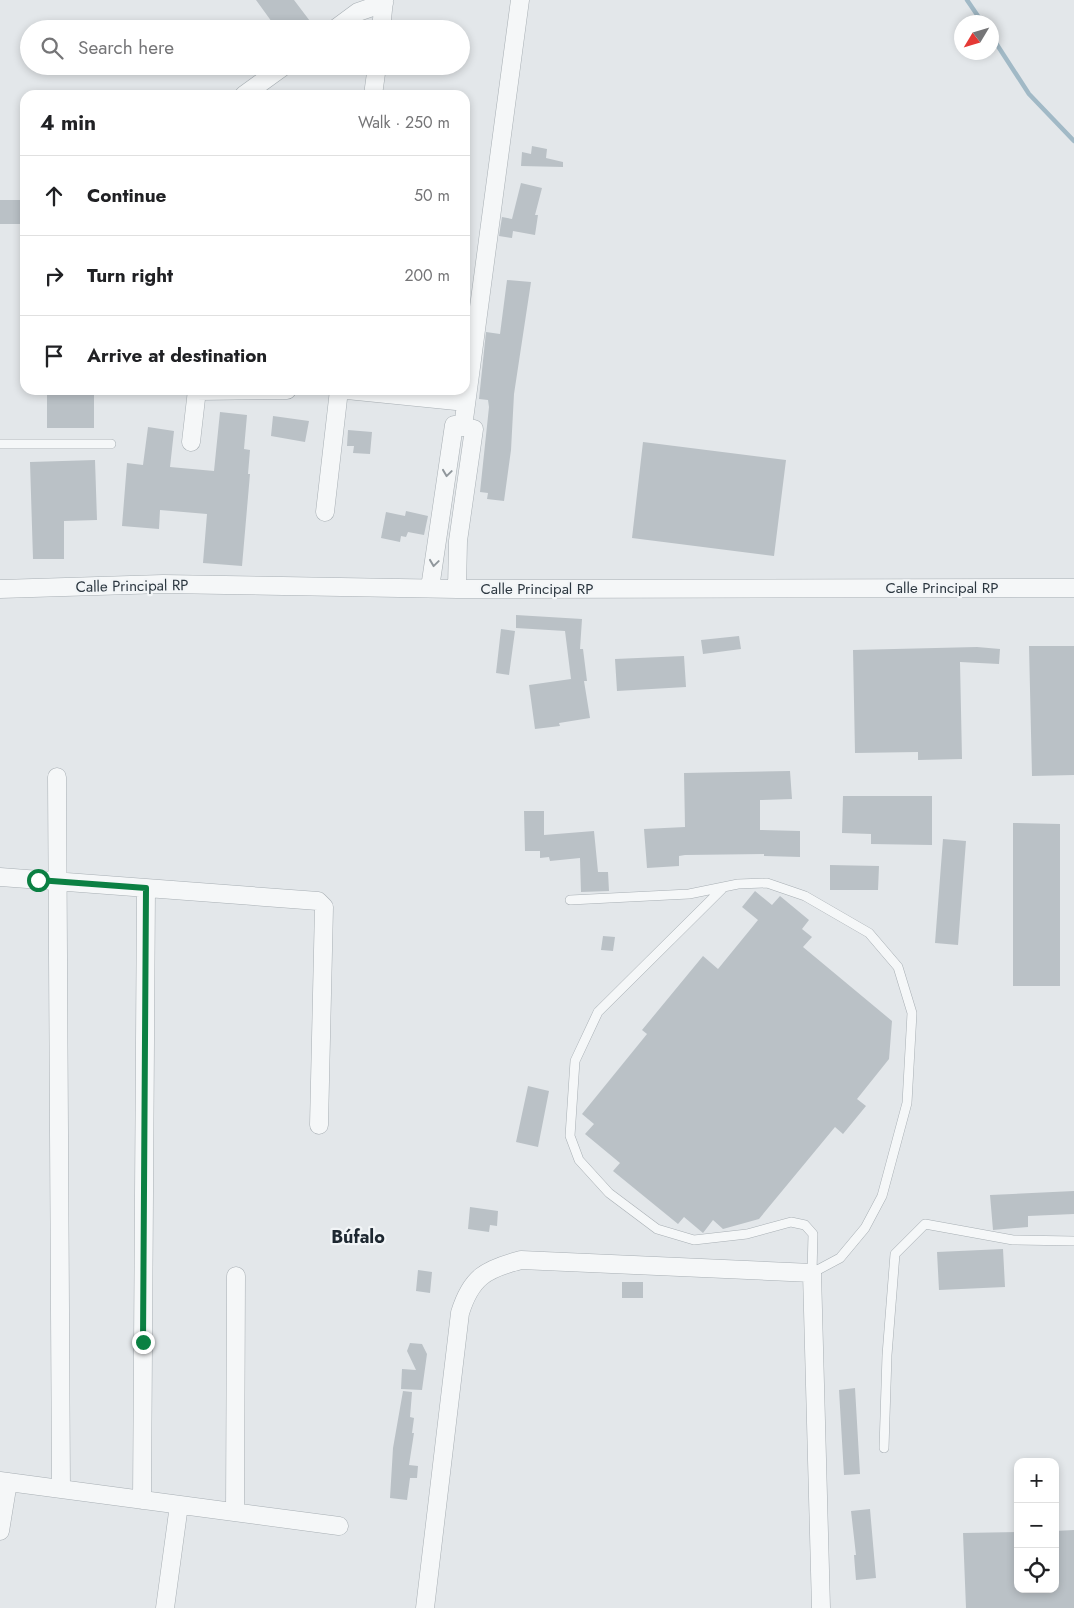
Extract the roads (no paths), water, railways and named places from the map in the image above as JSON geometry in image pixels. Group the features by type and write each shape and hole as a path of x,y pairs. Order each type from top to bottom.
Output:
{"street":[{"path":"470,372 520,0"},
{"path":"348,20 358,12 384,2 382,20"},
{"path":"251,90 272,75"},
{"path":"374,90 376,75"},
{"path":"191,442 197,395"},
{"path":"325,512 338,395"},
{"path":"397,395 466,402"},
{"path":"457,589 467,395"},
{"path":"430,588 464,427"},
{"name":"Calle Principal RP","path":"0,589 163,584 457,589 1074,588"},
{"path":"57,777 56,881 61,1489"},
{"path":"0,877 318,901 322,903 324,907 319,1125"},
{"path":"142,1500 146,888"},
{"path":"425,1608 460,1313 466,1293 479,1277 499,1265 521,1260 812,1272 821,1608"},
{"path":"235,1512 236,1276"},
{"path":"0,1531 4,1482 338,1526"},
{"path":"165,1608 179,1505"}],"lane":[{"path":"0,444 112,444"},
{"path":"570,900 689,894 722,889 738,884 767,884 805,896 869,933 898,967 912,1013 907,1103 882,1196 865,1228 840,1258 812,1272 813,1234 805,1225 791,1222 747,1234 694,1240 657,1229 609,1193 579,1160 570,1136 576,1061 598,1012 722,889"},
{"path":"884,1448 887,1355 895,1254 925,1224 1014,1240 1074,1241"}],"waterway":[{"path":"967,0 977,15"},
{"path":"999,48 1029,94 1074,141"}],"district":[{"name":"Búfalo","path":"358,1237"}]}
